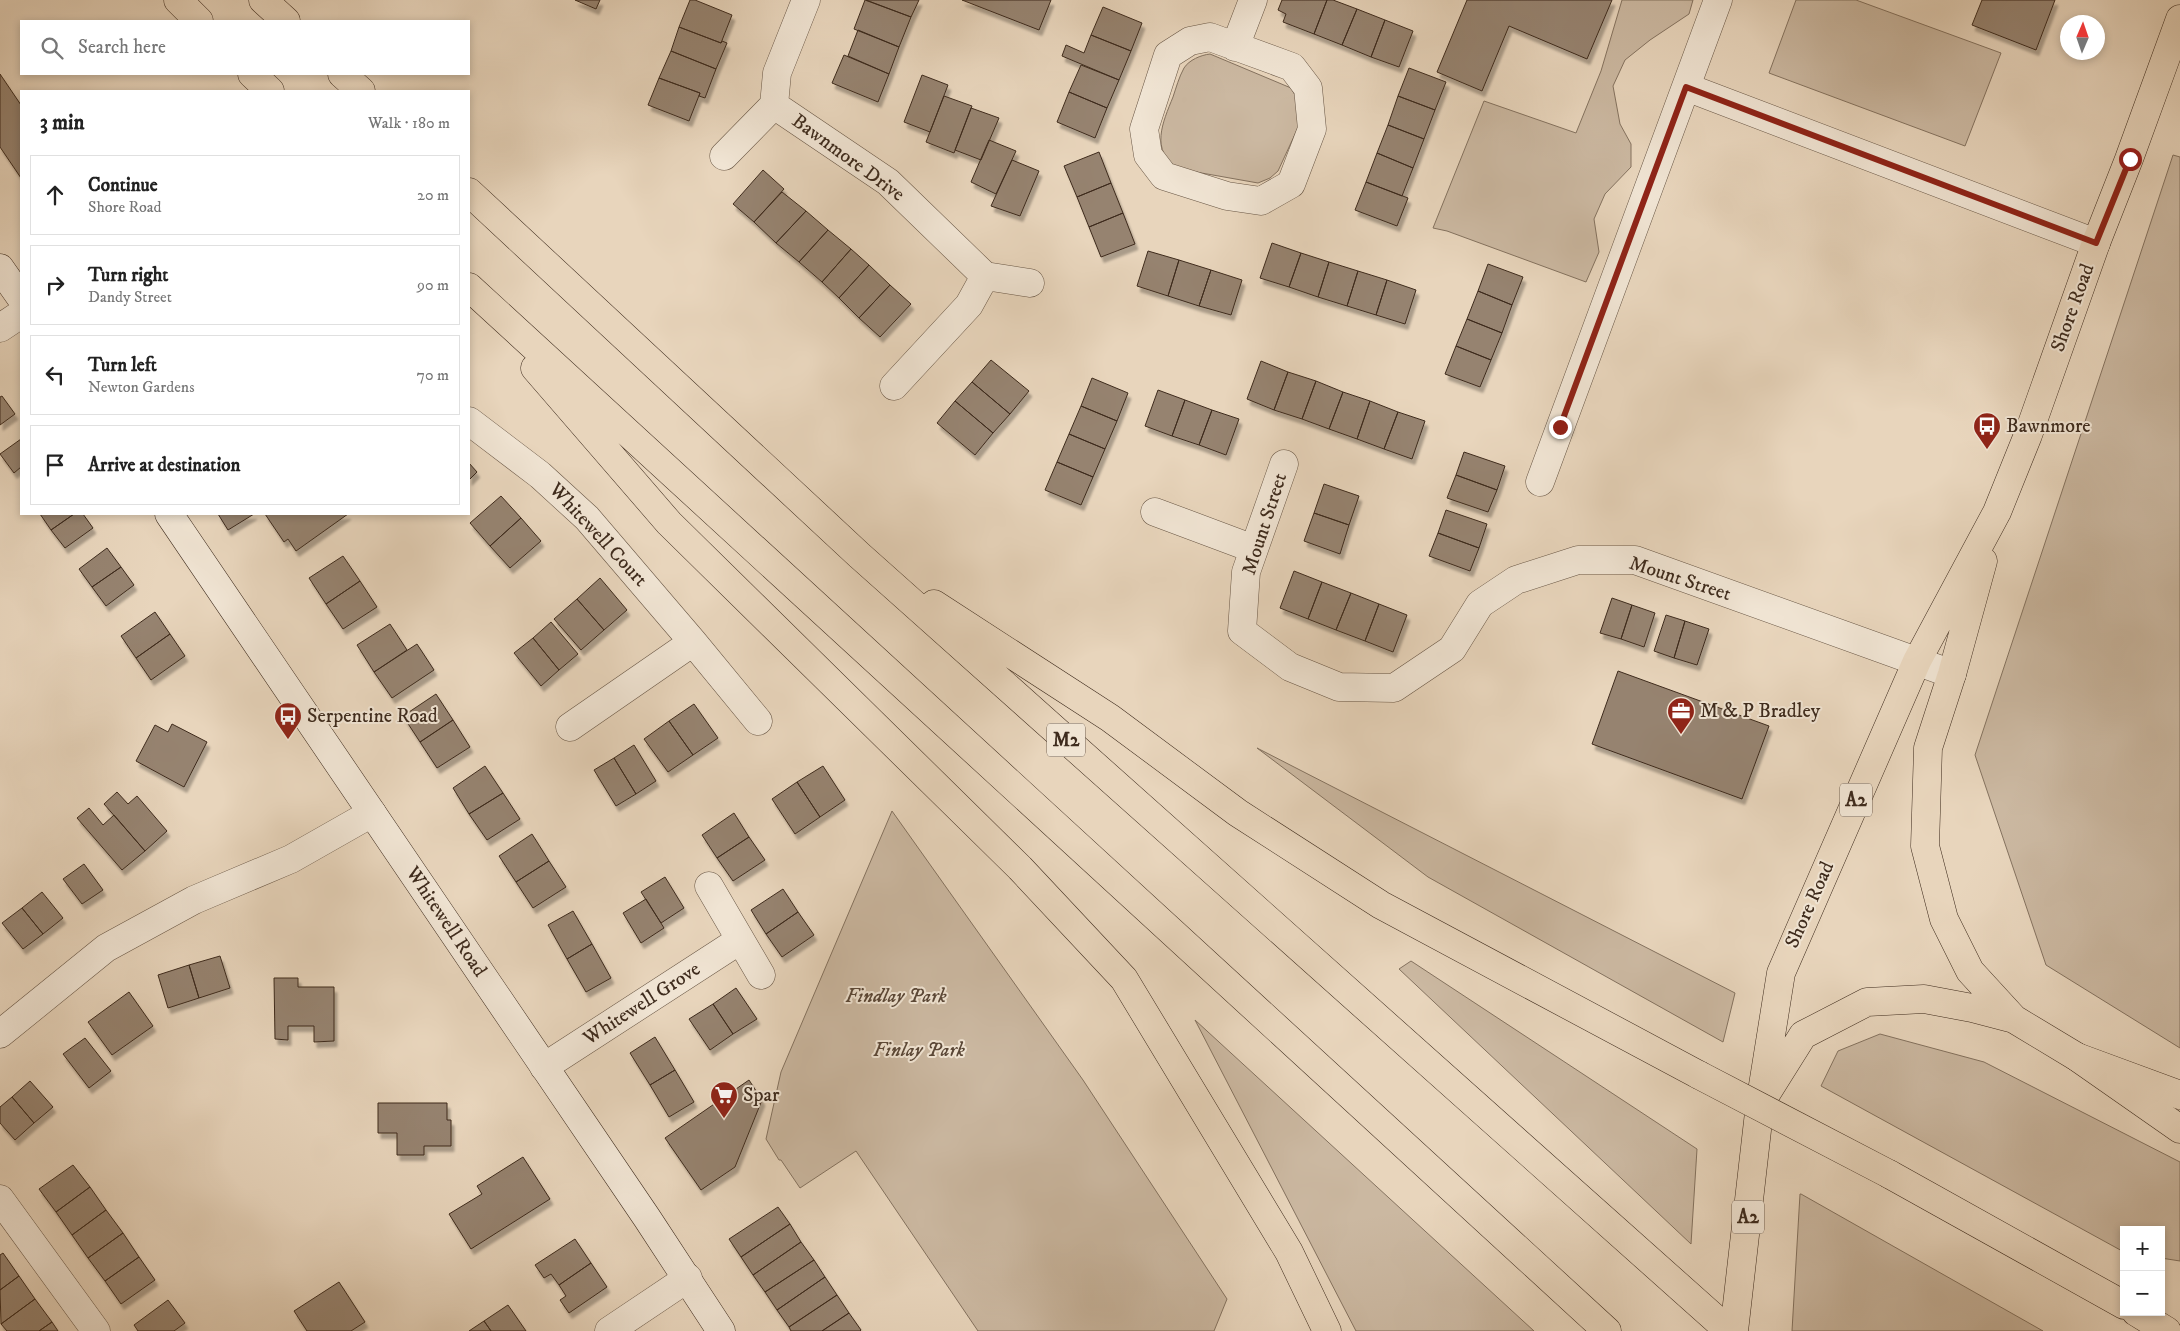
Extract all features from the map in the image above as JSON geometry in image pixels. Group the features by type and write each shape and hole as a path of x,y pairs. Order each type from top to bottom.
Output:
{"main road":[{"path":"178,0 198,20"},
{"path":"263,0 285,20"},
{"name":"Shore Road","path":"1734,1331 1760,1104 1781,973 1917,661 1997,512 2028,435 2096,243 2130,159 2180,19"},
{"path":"253,75 269,90"},
{"path":"343,75 360,90"},
{"name":"M2","path":"470,193 859,555 1729,1331"},
{"path":"470,288 1607,1331"},
{"path":"470,292 669,523 1020,868 1124,979 1290,1252 1327,1331"},
{"name":"Shore Road","path":"1997,512 1952,674 1928,748 1925,846 1944,919 1970,971 2014,1019 2076,1057 2180,1129"},
{"path":"859,555 1110,718 1238,813 1381,905 1889,1174 2120,1303"},
{"path":"1760,1104 1803,1035 1867,1002 1924,999 1972,1008 2014,1019"},
{"path":"2076,1057 2180,1094"},
{"path":"2143,1316 2167,1331"}],"street":[{"name":"Bawnmore Drive","path":"724,156 774,105 777,73 806,0"},
{"path":"1234,47 1252,0"},
{"path":"1540,482 1718,0"},
{"path":"1210,37 1234,47 1292,67 1308,88 1312,129 1290,184 1261,201 1227,196 1164,176 1148,155 1144,129 1168,55 1190,41 1210,37"},
{"path":"1686,87 2096,243"},
{"name":"Bawnmore Drive","path":"774,105 888,182 985,276"},
{"path":"0,268 20,297"},
{"path":"894,386 969,305 985,276 1030,283"},
{"path":"0,328 20,315"},
{"name":"Whitewell Court","path":"470,422 540,475 587,518 758,720"},
{"name":"Mount Street","path":"1284,464 1246,572 1242,630 1290,667 1339,687 1394,688 1452,649 1480,604 1516,580 1578,560 1635,560 1952,674"},
{"path":"1155,512 1254,549"},
{"name":"Whitewell Road","path":"170,515 688,1278 721,1331"},
{"path":"570,727 693,642"},
{"path":"0,1034 106,948 194,900 292,859 372,814"},
{"path":"709,886 760,975"},
{"name":"Whitewell Grove","path":"544,1067 740,940"},
{"path":"0,1200 96,1331"},
{"path":"608,1331 688,1278"}],"green space":[{"path":"1622,0 1693,0 1689,14 1650,40 1625,60 1613,86 1620,124 1631,144 1631,167 1605,194 1594,219 1599,252 1586,282 1447,231 1433,228 1484,101 1576,133 1601,71"},
{"path":"1796,0 1856,0 2001,53 1965,146 1769,73"},
{"path":"1210,54 1291,88 1302,108 1302,119 1278,171 1270,178 1258,183 1179,169 1164,154 1161,145 1163,126 1182,71 1192,60"},
{"path":"2173,155 2180,157 2180,1048 2046,965 1975,755"},
{"path":"1257,748 1735,993 1723,1042 1428,877"},
{"name":"Finlay Park","path":"892,811 1083,1080 1227,1299 1214,1331 978,1331 856,1151 800,1188 781,1160 779,1160 766,1139 781,1072"},
{"path":"1411,961 1697,1149 1691,1244 1399,969"},
{"path":"1195,1020 1534,1331 1356,1331"},
{"path":"1880,1034 1984,1062 2180,1162 2180,1261 2165,1259 2165,1226 2120,1226 2120,1250 1821,1086 1838,1051"},
{"path":"1801,1194 2043,1331 1792,1331"}],"building":[{"path":"575,0 600,0 596,9"},
{"path":"690,0 695,0 732,15 721,43 679,27"},
{"path":"865,0 911,17 899,47 854,29"},
{"path":"866,0 919,0 911,17"},
{"path":"962,0 1051,0 1039,30"},
{"path":"1282,0 1327,0 1314,34 1283,22 1286,14 1278,10"},
{"path":"1327,0 1333,0 1357,9 1342,45 1314,34"},
{"path":"1467,0 1612,0 1587,59 1509,26 1482,91 1437,72"},
{"path":"1982,0 2055,0 2036,50 1972,25"},
{"path":"1103,7 1142,23 1131,51 1091,35"},
{"path":"1357,9 1385,20 1371,57 1342,45"},
{"path":"1385,20 1413,31 1399,67 1371,57"},
{"path":"679,27 721,43 722,41 727,43 716,69 671,51"},
{"path":"858,30 899,47 889,74 848,56"},
{"path":"1091,35 1131,51 1119,80 1062,56 1066,45 1084,53"},
{"path":"671,51 716,69 705,98 699,96 700,93 659,78"},
{"path":"844,55 889,74 878,102 832,83"},
{"path":"1081,65 1119,80 1107,108 1069,92"},
{"path":"1409,68 1446,82 1435,110 1398,96"},
{"path":"0,74 20,104 20,177 0,147"},
{"path":"922,75 948,85 930,132 904,122"},
{"path":"659,78 700,93 689,121 648,105"},
{"path":"1069,92 1107,108 1095,138 1057,122"},
{"path":"944,96 972,106 954,153 926,142"},
{"path":"1398,96 1435,110 1424,139 1388,125"},
{"path":"971,108 999,118 981,160 955,150"},
{"path":"1388,125 1424,139 1413,168 1377,153"},
{"path":"989,140 1016,151 996,194 971,182"},
{"path":"1099,152 1111,183 1077,197 1064,166"},
{"path":"1377,153 1413,168 1402,196 1366,182"},
{"path":"1012,160 1039,171 1020,216 991,206"},
{"path":"763,170 784,189 754,222 733,204"},
{"path":"1366,182 1408,198 1397,226 1355,210"},
{"path":"1111,183 1123,213 1089,227 1077,197"},
{"path":"782,192 806,211 776,243 754,222"},
{"path":"806,211 828,230 799,262 776,243"},
{"path":"1123,213 1135,244 1101,257 1089,227"},
{"path":"828,230 851,249 822,282 799,262"},
{"path":"1272,243 1301,253 1289,287 1260,278"},
{"path":"851,249 869,265 839,298 822,282"},
{"path":"1148,251 1179,260 1168,296 1137,286"},
{"path":"1301,253 1329,262 1318,297 1289,287"},
{"path":"1179,260 1211,270 1199,306 1168,296"},
{"path":"1329,262 1358,271 1347,306 1318,297"},
{"path":"1488,264 1523,277 1512,305 1478,291"},
{"path":"869,265 890,285 859,318 839,298"},
{"path":"1211,270 1242,280 1231,315 1199,306"},
{"path":"1358,271 1387,280 1376,315 1347,306"},
{"path":"1387,280 1416,290 1405,324 1376,315"},
{"path":"890,285 911,304 880,337 859,318"},
{"path":"1478,291 1512,305 1502,333 1467,319"},
{"path":"1467,319 1502,333 1491,360 1456,346"},
{"path":"1456,346 1491,360 1480,387 1445,374"},
{"path":"991,360 1029,391 1010,414 972,382"},
{"path":"1261,361 1288,372 1274,410 1247,399"},
{"path":"1288,372 1316,381 1302,419 1274,410"},
{"path":"1092,378 1128,393 1117,421 1081,406"},
{"path":"1316,381 1343,392 1329,429 1302,419"},
{"path":"972,382 1010,414 993,433 955,401"},
{"path":"1158,390 1185,400 1172,436 1145,426"},
{"path":"1343,392 1370,401 1357,439 1329,429"},
{"path":"2,396 15,414 0,425 0,397"},
{"path":"1185,400 1212,410 1199,445 1172,436"},
{"path":"955,401 993,433 975,455 937,423"},
{"path":"1370,401 1398,412 1384,449 1357,439"},
{"path":"1081,406 1117,421 1105,449 1069,434"},
{"path":"1212,410 1239,419 1226,455 1199,445"},
{"path":"1398,412 1425,421 1412,459 1384,449"},
{"path":"1069,434 1105,449 1093,477 1057,462"},
{"path":"20,440 20,468 14,473 0,454"},
{"path":"1464,452 1505,466 1497,490 1456,475"},
{"path":"1057,462 1093,477 1081,505 1045,490"},
{"path":"470,464 477,472 470,479"},
{"path":"1456,475 1497,490 1488,512 1447,498"},
{"path":"1324,484 1359,496 1349,525 1314,513"},
{"path":"501,496 521,518 490,546 470,523"},
{"path":"1446,510 1487,524 1479,548 1438,533"},
{"path":"1314,513 1349,525 1340,554 1304,541"},
{"path":"41,515 73,515 51,530"},
{"path":"73,515 84,515 93,528 65,548 51,530"},
{"path":"219,515 252,515 228,530"},
{"path":"266,515 347,515 296,551 288,539 284,542"},
{"path":"521,518 541,541 510,568 490,546"},
{"path":"1438,533 1479,548 1470,571 1429,556"},
{"path":"107,548 121,567 92,587 79,569"},
{"path":"343,556 360,581 326,604 309,578"},
{"path":"121,567 134,585 106,606 92,587"},
{"path":"1294,571 1322,582 1308,619 1280,608"},
{"path":"600,578 627,610 604,630 577,599"},
{"path":"360,581 377,607 343,629 326,604"},
{"path":"1322,582 1351,593 1336,630 1308,619"},
{"path":"1351,593 1379,604 1365,641 1336,630"},
{"path":"1612,598 1632,605 1621,639 1600,633"},
{"path":"577,599 604,630 581,650 554,619"},
{"path":"1379,604 1407,615 1393,652 1365,641"},
{"path":"1632,605 1655,613 1644,647 1621,639"},
{"path":"155,612 170,634 136,658 121,636"},
{"path":"1666,615 1685,621 1674,658 1654,651"},
{"path":"1685,621 1709,629 1697,665 1674,658"},
{"path":"551,622 578,654 559,670 533,638"},
{"path":"390,624 407,650 374,672 357,645"},
{"path":"170,634 185,656 151,680 136,658"},
{"path":"533,638 559,670 541,686 514,653"},
{"path":"417,644 434,670 392,698 374,672"},
{"name":"M & P Bradley","path":"1618,671 1769,726 1742,799 1592,744"},
{"path":"436,694 453,720 420,742 403,716"},
{"path":"694,704 718,738 693,755 669,721"},
{"path":"453,720 470,747 437,768 420,742"},
{"path":"669,721 693,755 668,772 644,739"},
{"path":"172,724 207,742 184,787 136,761 155,725 168,732"},
{"path":"634,745 656,781 636,794 614,758"},
{"path":"614,758 636,794 616,806 594,770"},
{"path":"485,766 503,793 469,814 453,788"},
{"path":"823,766 845,800 820,817 797,782"},
{"path":"797,782 820,817 795,834 772,799"},
{"path":"117,792 128,804 137,796 167,831 145,851 104,804"},
{"path":"503,793 520,819 487,840 469,814"},
{"path":"89,808 103,825 114,815 145,851 122,870 77,818"},
{"path":"734,813 749,837 717,858 702,835"},
{"path":"532,834 549,861 516,882 499,856"},
{"path":"749,837 765,860 733,881 717,858"},
{"path":"549,861 566,887 533,908 516,882"},
{"path":"84,864 103,890 82,904 63,879"},
{"path":"665,877 684,908 661,923 641,892"},
{"path":"783,889 798,912 766,934 751,910"},
{"path":"42,892 63,918 43,934 22,908"},
{"path":"646,899 664,928 641,943 623,913"},
{"path":"22,908 43,934 23,949 2,923"},
{"path":"573,911 592,944 567,959 548,925"},
{"path":"798,912 814,935 782,957 766,934"},
{"path":"592,944 611,978 586,992 567,959"},
{"path":"220,956 230,988 199,998 189,965"},
{"path":"189,965 199,998 168,1008 158,975"},
{"path":"274,978 298,978 298,987 334,987 334,1041 314,1042 314,1026 288,1026 288,1040 275,1039"},
{"path":"736,988 757,1019 733,1034 713,1004"},
{"path":"129,992 153,1026 112,1055 88,1022"},
{"path":"713,1004 733,1034 710,1050 689,1019"},
{"path":"655,1037 675,1070 650,1085 630,1053"},
{"path":"85,1038 111,1071 89,1088 63,1054"},
{"path":"675,1070 694,1102 669,1117 650,1085"},
{"name":"Spar","path":"749,1080 762,1100 735,1167 701,1190 665,1138"},
{"path":"30,1081 53,1107 34,1123 12,1097"},
{"path":"12,1097 34,1123 15,1140 0,1123 0,1107"},
{"path":"378,1103 447,1103 447,1120 451,1120 451,1146 424,1146 424,1155 397,1155 397,1133 378,1133"},
{"path":"523,1157 550,1199 471,1249 449,1214 482,1194 477,1186"},
{"path":"73,1165 90,1187 56,1212 39,1189"},
{"path":"90,1187 106,1210 72,1235 56,1212"},
{"path":"778,1207 790,1224 741,1257 729,1239"},
{"path":"106,1210 123,1233 88,1258 72,1235"},
{"path":"790,1224 801,1242 753,1275 741,1257"},
{"path":"123,1233 139,1257 105,1281 88,1258"},
{"path":"575,1239 591,1263 559,1285 551,1274 544,1278 535,1265"},
{"path":"801,1242 814,1260 765,1292 753,1275"},
{"path":"3,1253 19,1276 0,1290 0,1255"},
{"path":"139,1257 155,1280 121,1304 105,1281"},
{"path":"814,1260 825,1277 777,1310 765,1292"},
{"path":"591,1263 607,1287 569,1313 560,1300 566,1296 559,1285"},
{"path":"19,1276 35,1299 1,1324 0,1290"},
{"path":"825,1277 837,1295 789,1327 777,1310"},
{"path":"339,1282 365,1322 351,1331 307,1331 294,1311"},
{"path":"837,1295 849,1313 822,1331 791,1331 789,1327"},
{"path":"35,1299 52,1322 39,1331 7,1331 1,1324"},
{"path":"168,1300 185,1323 174,1331 138,1331 134,1325"},
{"path":"508,1305 526,1331 491,1331 484,1321"},
{"path":"849,1313 860,1331 822,1331"},
{"path":"484,1321 491,1331 469,1331"},
{"path":"52,1322 58,1331 39,1331"}],"place":[{"name":"Bawnmore","path":"1987,450"},
{"name":"M & P Bradley","path":"1681,735"},
{"name":"Serpentine Road","path":"288,740"},
{"name":"Spar","path":"724,1119"}],"route":[{"path":"1560,427 1686,87 2096,243 2130,159"}],"park label":[{"name":"Findlay Park","path":"896,996"}]}
